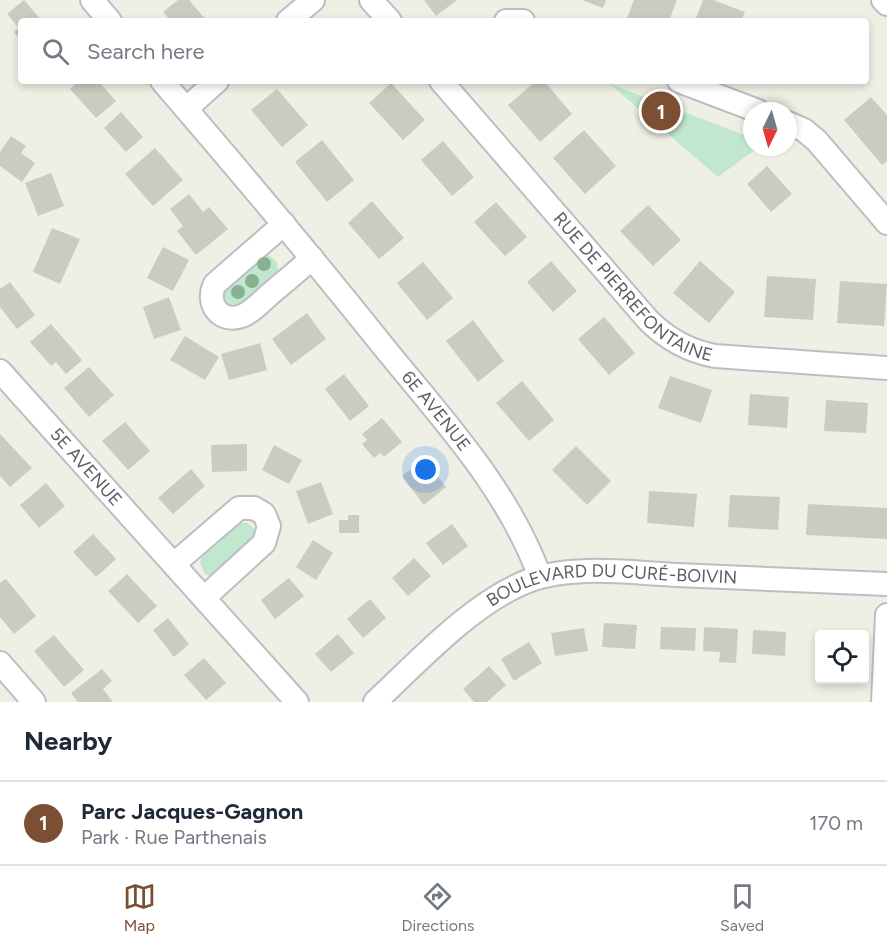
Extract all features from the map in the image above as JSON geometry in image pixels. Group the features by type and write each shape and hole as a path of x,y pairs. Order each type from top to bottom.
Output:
{"street":[{"path":"92,0 107,18"},
{"path":"292,18 313,0"},
{"path":"371,0 387,18"},
{"path":"883,0 887,4"},
{"name":"6E AVENUE","path":"165,84 284,224 489,477 529,551 540,577"},
{"path":"186,109 215,84"},
{"name":"RUE DE PIERREFONTAINE","path":"444,84 648,320 668,337 693,350 714,356 887,368"},
{"path":"687,84 743,105"},
{"path":"797,127 817,141 887,223"},
{"path":"284,224 215,284 211,291 211,301 217,311 225,316 244,315 312,258"},
{"name":"5E AVENUE","path":"0,370 297,702"},
{"path":"174,564 238,508 254,508 264,514 269,526 264,543 204,598"},
{"name":"BOULEVARD DU CURÉ-BOIVIN","path":"375,702 471,616 512,588 540,577 557,574 622,572 887,584"},
{"path":"883,702 887,615"},
{"path":"0,663 34,702"}],"green space":[{"path":"610,84 743,135 743,156 747,156 718,177"},
{"path":"264,255 270,256 277,262 276,276 248,301 235,305 228,303 224,297 224,289"},
{"path":"241,523 248,523 262,537 214,577 205,574 200,563 201,558"}],"building":[{"path":"24,0 39,18 18,18 18,27 7,14"},
{"path":"178,0 189,0 204,18 168,18 163,12"},
{"path":"424,0 457,0 436,16"},
{"path":"582,0 606,0 603,8"},
{"path":"634,0 677,0 670,18 627,18"},
{"path":"703,0 713,0 745,12 742,18 696,18"},
{"path":"76,84 101,84 116,101 96,118 70,89"},
{"path":"392,84 425,120 403,140 369,103"},
{"path":"532,84 547,84 572,114 540,142 508,105"},
{"path":"277,89 308,125 282,147 251,110"},
{"path":"871,97 887,115 887,161 882,165 844,120"},
{"path":"121,112 143,137 126,152 104,128"},
{"path":"584,130 616,166 585,194 553,158"},
{"path":"11,136 26,146 21,153 35,163 22,182 0,166 0,152"},
{"path":"322,140 354,180 327,202 295,162"},
{"path":"443,141 474,177 452,196 421,160"},
{"path":"155,148 183,180 153,206 125,174"},
{"path":"767,166 792,194 771,212 747,184"},
{"path":"51,173 64,206 38,216 25,183"},
{"path":"189,194 203,212 209,207 228,229 196,255 177,231 183,226 170,209"},
{"path":"372,201 404,238 379,259 348,223"},
{"path":"496,202 527,237 505,256 474,222"},
{"path":"648,205 681,240 653,266 620,231"},
{"path":"52,228 80,239 60,284 33,272"},
{"path":"163,247 189,260 173,291 147,278"},
{"path":"551,261 577,291 553,312 527,282"},
{"path":"700,261 735,292 709,323 673,293"},
{"path":"423,262 453,298 427,320 397,283"},
{"path":"767,276 816,279 813,320 764,317"},
{"path":"840,281 887,284 884,326 837,323"},
{"path":"10,282 35,315 17,329 0,307 0,289"},
{"path":"169,297 181,330 154,339 143,307"},
{"path":"307,313 326,339 291,365 272,339"},
{"path":"604,317 635,353 609,375 578,339"},
{"path":"473,320 504,361 478,382 446,341"},
{"path":"51,324 82,360 66,374 56,362 51,366 30,342"},
{"path":"185,336 219,357 205,380 170,360"},
{"path":"260,343 267,370 229,380 221,354"},
{"path":"89,367 114,395 89,417 64,388"},
{"path":"344,374 369,406 350,421 325,389"},
{"path":"670,376 712,390 701,423 658,408"},
{"path":"522,381 554,420 529,441 496,403"},
{"path":"750,394 789,397 787,428 748,425"},
{"path":"826,400 868,403 866,433 824,431"},
{"path":"382,418 402,442 384,457 380,453 374,458 362,444 367,440 362,434"},
{"path":"125,422 150,451 128,470 102,441"},
{"path":"0,434 32,468 10,487 0,476"},
{"path":"247,444 247,471 212,472 211,445"},
{"path":"274,445 302,460 289,484 262,470"},
{"path":"576,446 611,481 587,505 552,470"},
{"path":"424,459 446,487 424,505 402,476"},
{"path":"191,469 205,486 173,514 158,498"},
{"path":"321,482 333,514 308,524 296,491"},
{"path":"46,483 65,506 39,528 20,505"},
{"path":"649,491 697,494 694,527 647,523"},
{"path":"730,495 780,497 778,530 728,527"},
{"path":"808,504 887,508 887,539 806,535"},
{"path":"348,515 359,515 359,533 339,533 339,520 348,520"},
{"path":"452,524 468,546 443,565 426,543"},
{"path":"93,534 116,559 96,577 73,552"},
{"path":"313,540 333,553 316,580 296,567"},
{"path":"414,558 431,576 408,596 392,578"},
{"path":"127,574 157,606 138,623 108,591"},
{"path":"289,578 304,596 275,619 261,600"},
{"path":"6,579 36,616 14,634 0,617 0,583"},
{"path":"370,599 386,618 363,638 347,619"},
{"path":"168,618 189,644 174,657 153,630"},
{"path":"604,623 637,625 635,649 602,647"},
{"path":"661,627 696,628 695,651 660,649"},
{"path":"704,627 738,629 736,663 719,662 720,652 703,651"},
{"path":"584,628 588,651 555,656 551,633"},
{"path":"753,630 786,632 785,656 752,654"},
{"path":"338,634 354,653 331,672 315,654"},
{"path":"54,635 84,670 64,687 34,651"},
{"path":"529,642 542,663 514,681 501,659"},
{"path":"204,658 226,683 206,700 184,675"},
{"path":"489,666 506,685 487,702 474,702 463,689"},
{"path":"102,669 112,681 103,689 113,702 78,702 71,693"}],"place":[{"name":"Parc Jacques-Gagnon","path":"661,111"}]}
